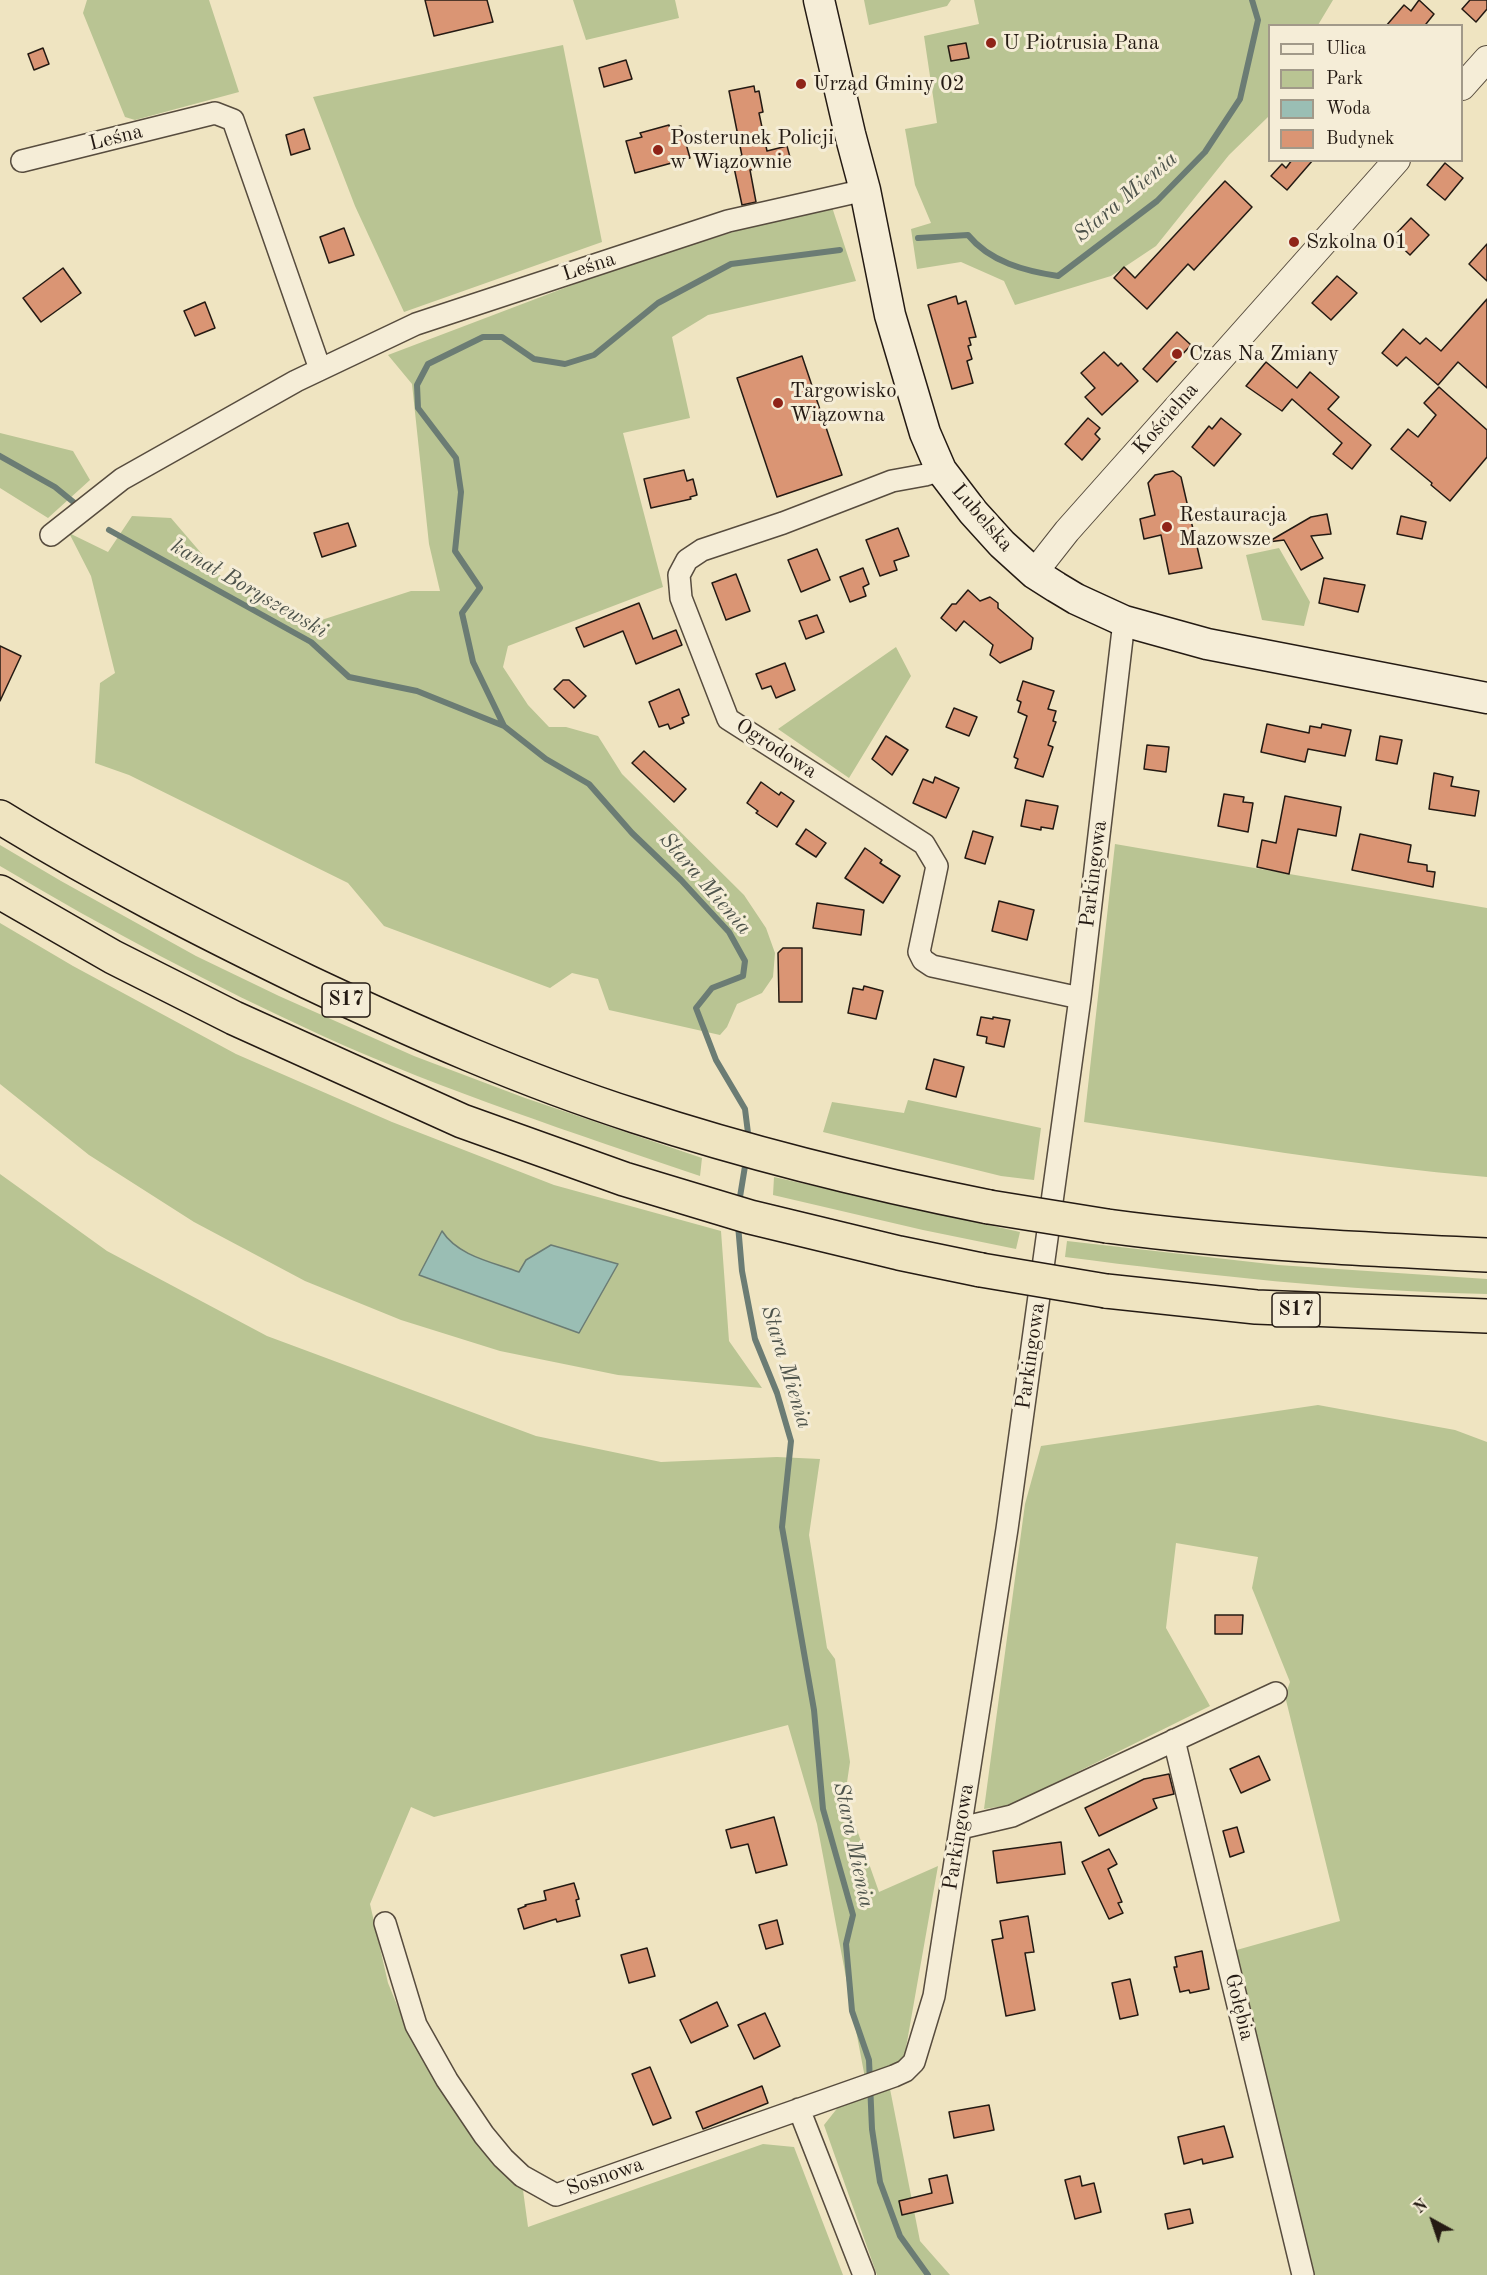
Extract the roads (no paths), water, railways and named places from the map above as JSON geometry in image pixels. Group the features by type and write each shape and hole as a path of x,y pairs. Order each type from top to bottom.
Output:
{"highway":[{"name":"S17","path":"0,817 75,862 153,904 387,1020 560,1089 633,1116 711,1140 826,1171 989,1207 1107,1226 1280,1245 1487,1255"},
{"name":"S17","path":"0,892 113,957 234,1018 353,1074 462,1121 624,1179 750,1217 981,1270 1106,1291 1256,1307 1487,1316"}],"main road":[{"name":"Lubelska","path":"819,0 865,190 890,315 925,433 941,470 973,512 1002,544 1034,573 1076,599 1124,621 1207,644 1487,698"}],"street":[{"path":"1463,85 1487,59"},
{"name":"Leśna","path":"22,161 215,112 232,120 320,369"},
{"name":"Kościelna","path":"1034,573 1067,531 1395,162"},
{"name":"Leśna","path":"51,535 122,479 296,381 416,324 728,221 865,190"},
{"name":"Ogrodowa","path":"941,470 892,481 783,523 702,550 687,560 679,575 681,598 728,719 924,844 938,866 919,952 923,960 932,966 1080,998"},
{"name":"Parkingowa","path":"799,2109 905,2071 914,2062 934,1996 1007,1529 1080,998 1124,621"},
{"path":"961,1828 1012,1816 1276,1693"},
{"name":"Gołębia","path":"1174,1740 1303,2275"},
{"name":"Sosnowa","path":"385,1923 416,2025 447,2080 484,2135 503,2158 522,2176 556,2195 799,2109"},
{"path":"799,2109 864,2275"}],"water":[{"path":"442,1231 457,1247 466,1252 519,1272 526,1260 551,1245 618,1264 579,1333 419,1275"}],"waterway":[{"name":"Stara Mienia","path":"918,238 968,235 997,259 1021,268 1058,276 1157,201 1205,152 1240,99 1258,20 1252,0"},
{"name":"Stara Mienia","path":"749,1141 745,1109 716,1060 696,1008 712,988 743,976 745,961 729,932 681,880 632,833 589,784 546,759 504,726 473,662 462,613 480,588 455,551 461,492 456,458 418,408 417,385 428,364 483,337 502,337 534,359 565,364 594,355 658,303 731,264 840,250"},
{"name":"kanał Boryszewski","path":"0,456 55,487 77,505"},
{"name":"kanał Boryszewski","path":"109,530 311,642 349,677 417,691 504,726"},
{"name":"Stara Mienia","path":"739,1203 746,1160"},
{"name":"Stara Mienia","path":"738,1225 742,1271 755,1339 777,1393 791,1441 782,1527 814,1710 823,1809 853,1915 846,1944 852,2011 869,2060 872,2129 880,2182 900,2236 928,2275"}],"place":[{"name":"U Piotrusia Pana","path":"991,43"},
{"name":"Urząd Gminy 02","path":"801,84"},
{"name":"Posterunek Policji w Wiązownie","path":"658,150"},
{"name":"Szkolna 01","path":"1294,242"},
{"name":"Czas Na Zmiany","path":"1177,354"},
{"name":"Targowisko Wiązowna","path":"778,403"},
{"name":"Restauracja Mazowsze","path":"1167,527"}]}
